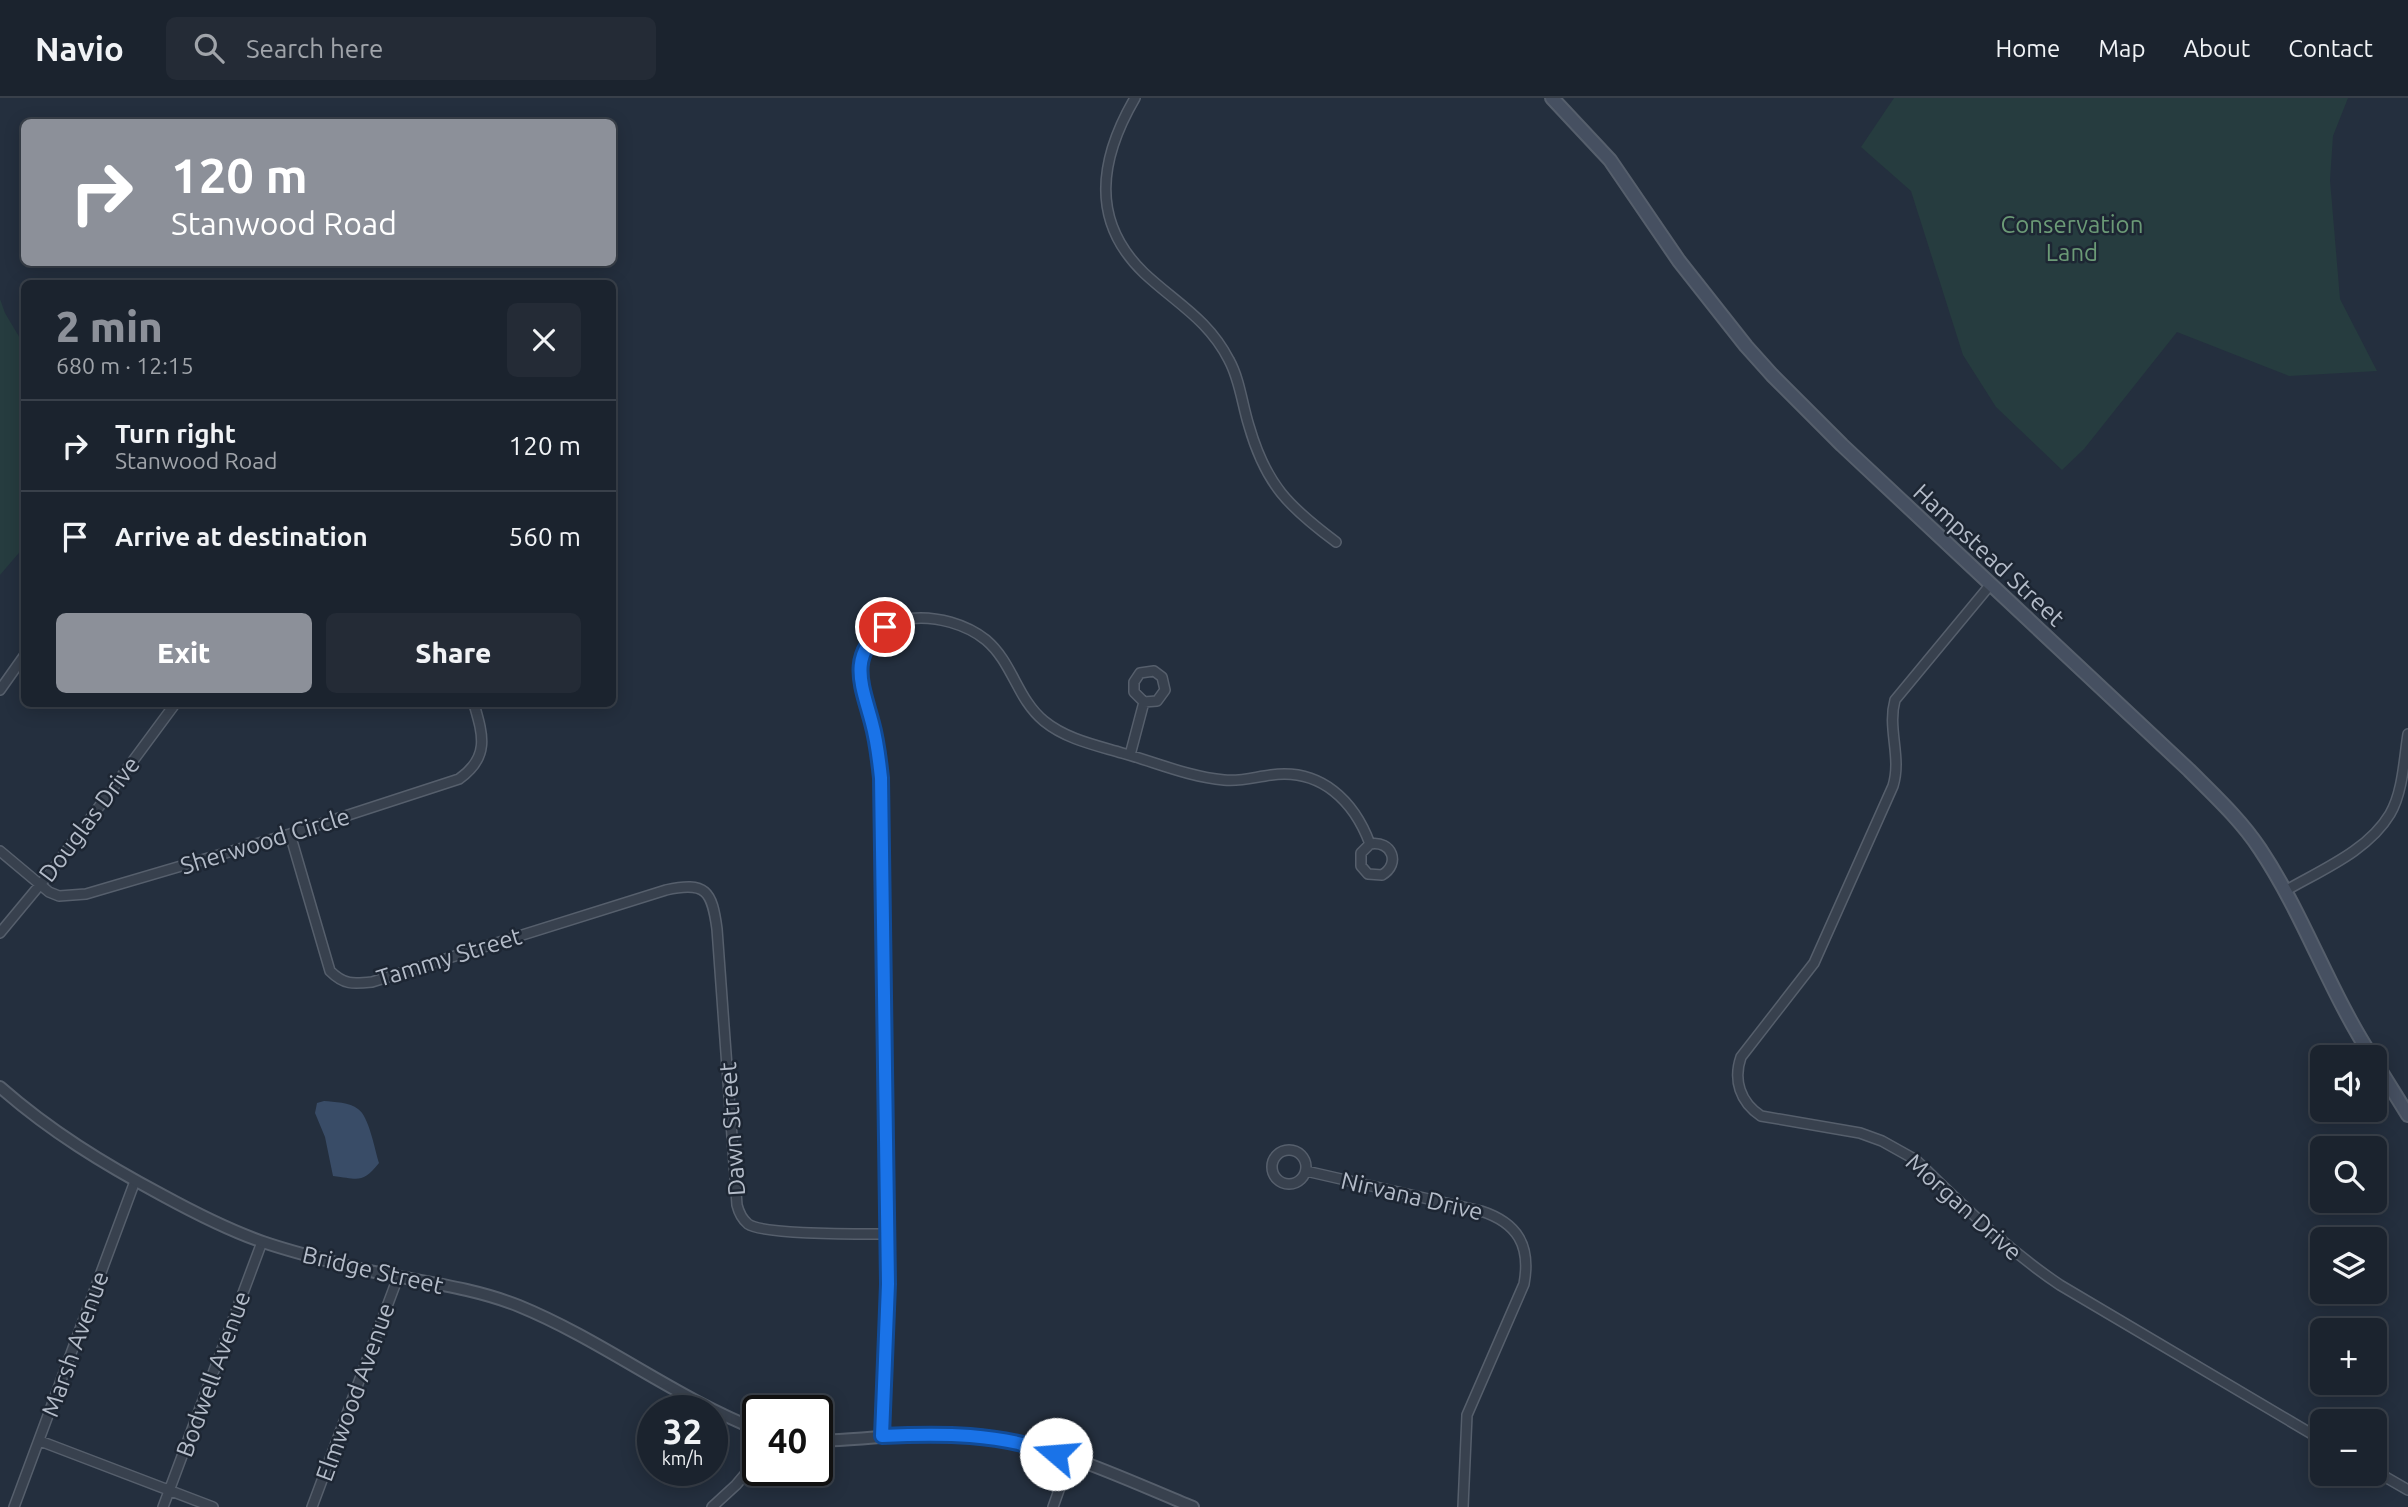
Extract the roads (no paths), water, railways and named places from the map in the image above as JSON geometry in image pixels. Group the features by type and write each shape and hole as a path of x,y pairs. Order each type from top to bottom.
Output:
{"main road":[{"name":"Hampstead Street","path":"1552,98 1610,160 1679,261 1746,346 1842,446 2216,797 2260,848 2364,1045"},
{"path":"2387,1081 2408,1115"}],"street":[{"path":"1135,98 1116,133 1106,166 1106,201 1116,234 1127,254 1142,271 1196,315 1211,331 1234,371 1249,426 1265,469 1284,498 1300,515 1336,542"},
{"name":"Morgan Drive","path":"1991,584 1895,700 1892,725 1897,762 1893,786 1814,962 1741,1057 1737,1072 1741,1094 1760,1116 1860,1133 1904,1152 1916,1160 1994,1236 2026,1262 2060,1285 2310,1433"},
{"path":"882,1436 887,1353 887,1234 881,778 873,726 860,683 860,668 867,645 885,627 909,618 937,619 966,627 998,652 1027,705 1051,727 1082,741 1210,778 1239,780 1282,774 1321,781 1348,803 1359,819 1370,844"},
{"path":"0,690 21,660"},
{"path":"1130,755 1144,702"},
{"name":"Douglas Drive","path":"0,933 40,885 173,707"},
{"name":"Sherwood Circle","path":"0,851 49,892 59,896 86,894 290,834 459,779 476,763 481,752 481,729 475,707"},
{"path":"2285,891 2354,850 2371,837 2390,814 2398,792 2408,734"},
{"name":"Tammy Street","path":"290,834 330,971 339,981 349,983 372,982 666,890 690,886 706,892"},
{"name":"Dawn Street","path":"706,892 714,906 717,929 737,1205 741,1216 749,1225 771,1230 887,1234"},
{"name":"Bridge Street","path":"0,1087 59,1135 135,1181 207,1219 262,1242 303,1254 482,1295 529,1311 556,1323 700,1404 742,1423"},
{"name":"Nirvana Drive","path":"1306,1171 1481,1211 1505,1220 1519,1238 1526,1260 1524,1284 1467,1415 1463,1507"},
{"name":"Marsh Avenue","path":"14,1507 135,1181"},
{"name":"Bodwell Avenue","path":"163,1507 262,1242"},
{"name":"Elmwood Avenue","path":"312,1507 398,1277"},
{"path":"833,1440 940,1434 983,1436 1022,1443 1193,1507"},
{"path":"40,1441 213,1507"},
{"path":"1053,1507 1070,1459"},
{"path":"712,1507 742,1478"},
{"path":"2387,1478 2408,1490"}],"water":[{"path":"324,1101 351,1105 362,1113 379,1163 364,1177 354,1179 333,1176 325,1137 315,1113 317,1103"}],"park label":[{"name":"Conservation Land","path":"2072,238"}]}
